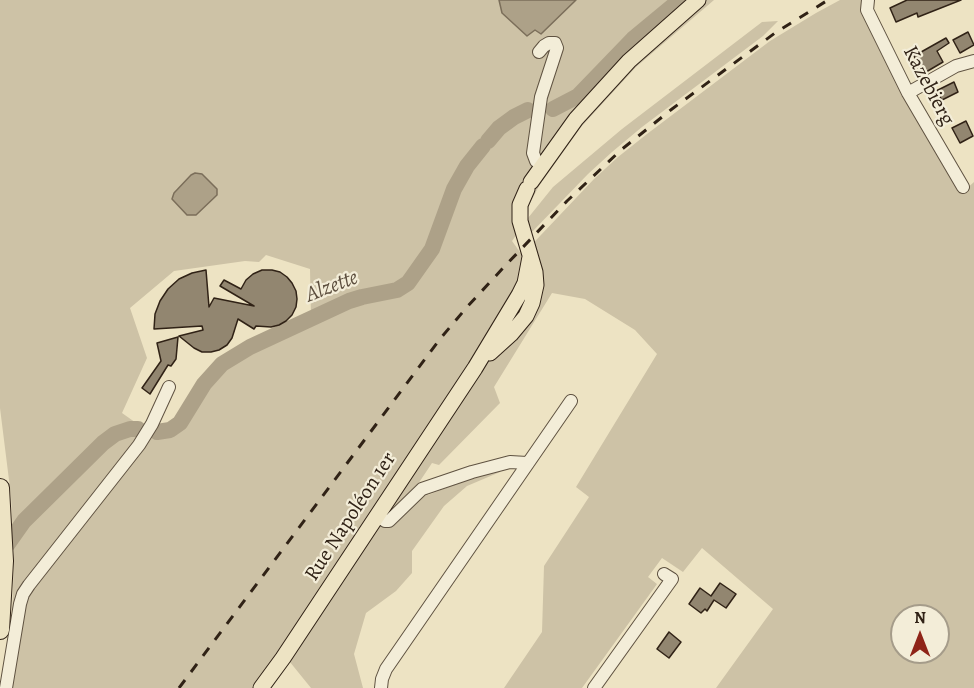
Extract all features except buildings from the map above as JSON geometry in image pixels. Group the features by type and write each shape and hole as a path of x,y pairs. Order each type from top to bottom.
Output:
{"highway":[{"path":"0,488 4,537 0,630"}],"main road":[{"name":"Rue Napoléon 1er","path":"261,688 475,368 511,334 526,316 536,285 535,272 520,221 520,205 529,185 576,119 629,61 698,0"}],"street":[{"name":"Kazebierg","path":"868,0 867,10 908,93 963,187"},
{"path":"539,52 549,43 555,43 557,48 541,98 533,153 536,161 542,165"},
{"path":"908,93 956,66 974,61"},
{"path":"6,688 23,594 139,445 152,424 169,387"},
{"path":"381,688 386,669 571,401"},
{"path":"377,516 389,521 422,489 510,462 527,463"},
{"path":"594,688 672,579 664,574"}],"shaded area":[{"path":"0,0 714,0 636,67 581,127 539,186 529,205 528,218 553,187 622,129 762,22 778,21 763,36 612,152 531,233 527,220 512,241 522,255 618,157 770,41 840,0 868,0 861,10 904,97 965,190 974,182 974,688 716,688 773,609 702,548 683,572 662,558 648,577 657,584 582,688 504,688 542,632 544,566 589,497 576,487 657,354 635,330 585,299 552,293 494,387 500,403 439,465 432,463 418,484 428,495 498,468 500,472 467,486 444,506 412,551 412,573 396,591 366,613 354,654 363,688 311,688 281,651 253,688 0,688 12,618 14,555 11,496 0,408","holes":["266,255 310,269 311,318 250,347 222,364 204,384 180,422 170,430 156,432 138,429 139,425 122,413 147,358 130,308 174,271 245,261 259,262"]},
{"path":"499,0 576,0 541,34 535,30 527,36 502,13"},
{"path":"195,173 202,174 217,189 217,195 196,215 187,215 172,199 174,193"}],"waterway":[{"name":"Alzette","path":"553,109 578,96 633,39 680,0"},
{"name":"Alzette","path":"488,141 499,128 528,110"},
{"name":"Alzette","path":"157,432 170,430 180,423 204,384 222,364 250,347 349,301 397,290 408,283 432,249 454,189 467,166 483,146"},
{"name":"Alzette","path":"0,555 24,521 103,443 115,434 138,429"}],"railway":[{"path":"179,688 440,339 504,267 567,201 621,150 775,33 828,0"}]}
